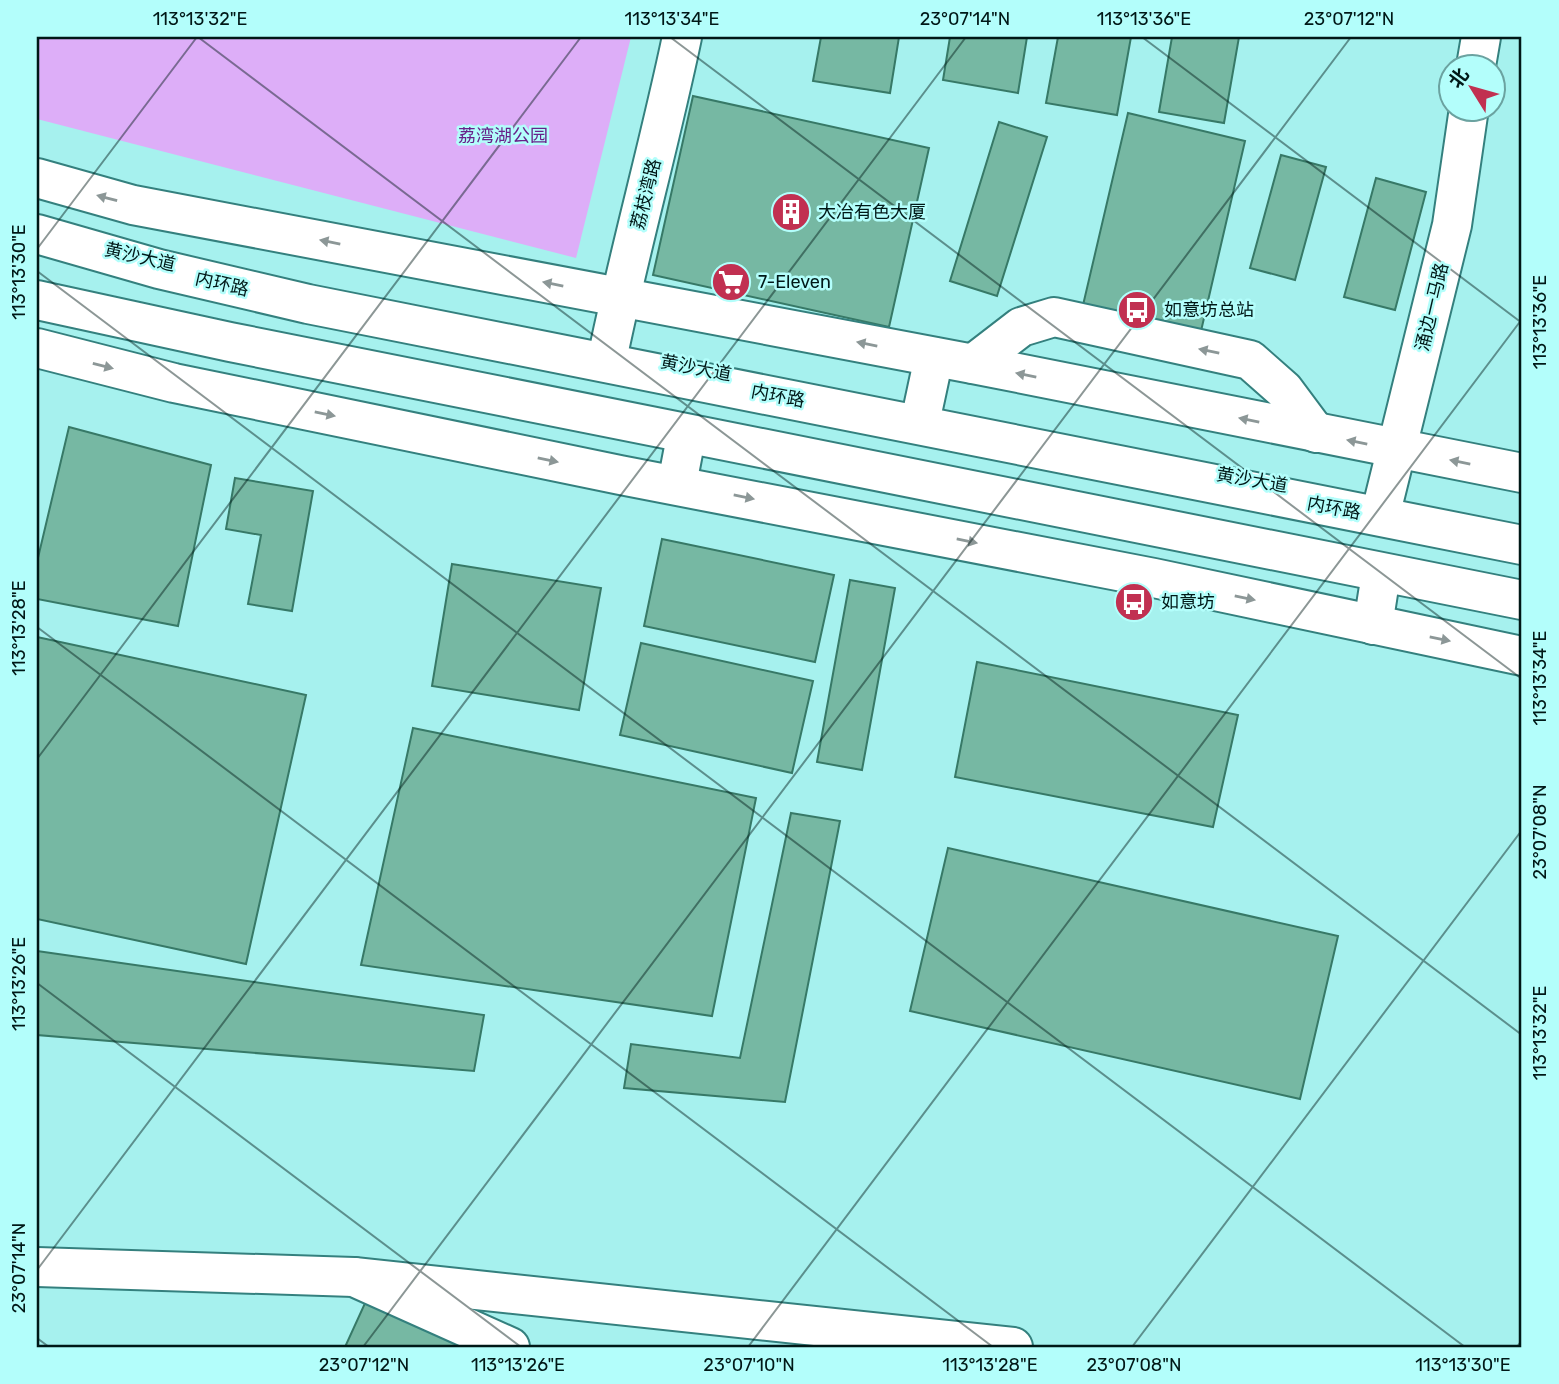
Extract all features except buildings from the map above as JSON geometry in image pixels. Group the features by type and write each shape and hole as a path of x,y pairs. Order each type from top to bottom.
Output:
{"main road":[{"name":"荔枝湾路","path":"610,351 682,37"},
{"name":"涌边一马路","path":"1383,504 1452,225 1467,122"},
{"path":"37,178 133,205 973,364 1522,473"},
{"name":"黄沙大道","path":"37,232 221,276 922,413 1074,447 1522,531"},
{"name":"内环路","path":"37,232 159,269 308,304 1522,545"},
{"path":"37,302 219,346 1522,601"},
{"path":"37,302 1522,601"},
{"path":"973,364 1021,327 1054,317 1250,360 1284,390 1316,433"},
{"path":"37,348 187,386 620,475 1128,573 1522,656"},
{"path":"922,413 934,357"},
{"path":"677,484 686,438"},
{"path":"1373,625 1381,574"},
{"path":"37,1267 354,1277 1013,1347"},
{"path":"354,1277 510,1347"}],"green space":[{"name":"荔湾湖公园","path":"37,37 631,37 576,258 37,119"}],"place":[{"name":"大冶有色大厦","path":"791,212"},
{"name":"7-Eleven","path":"731,282"},
{"name":"如意坊总站","path":"1137,310"},
{"name":"如意坊","path":"1134,602"}]}
